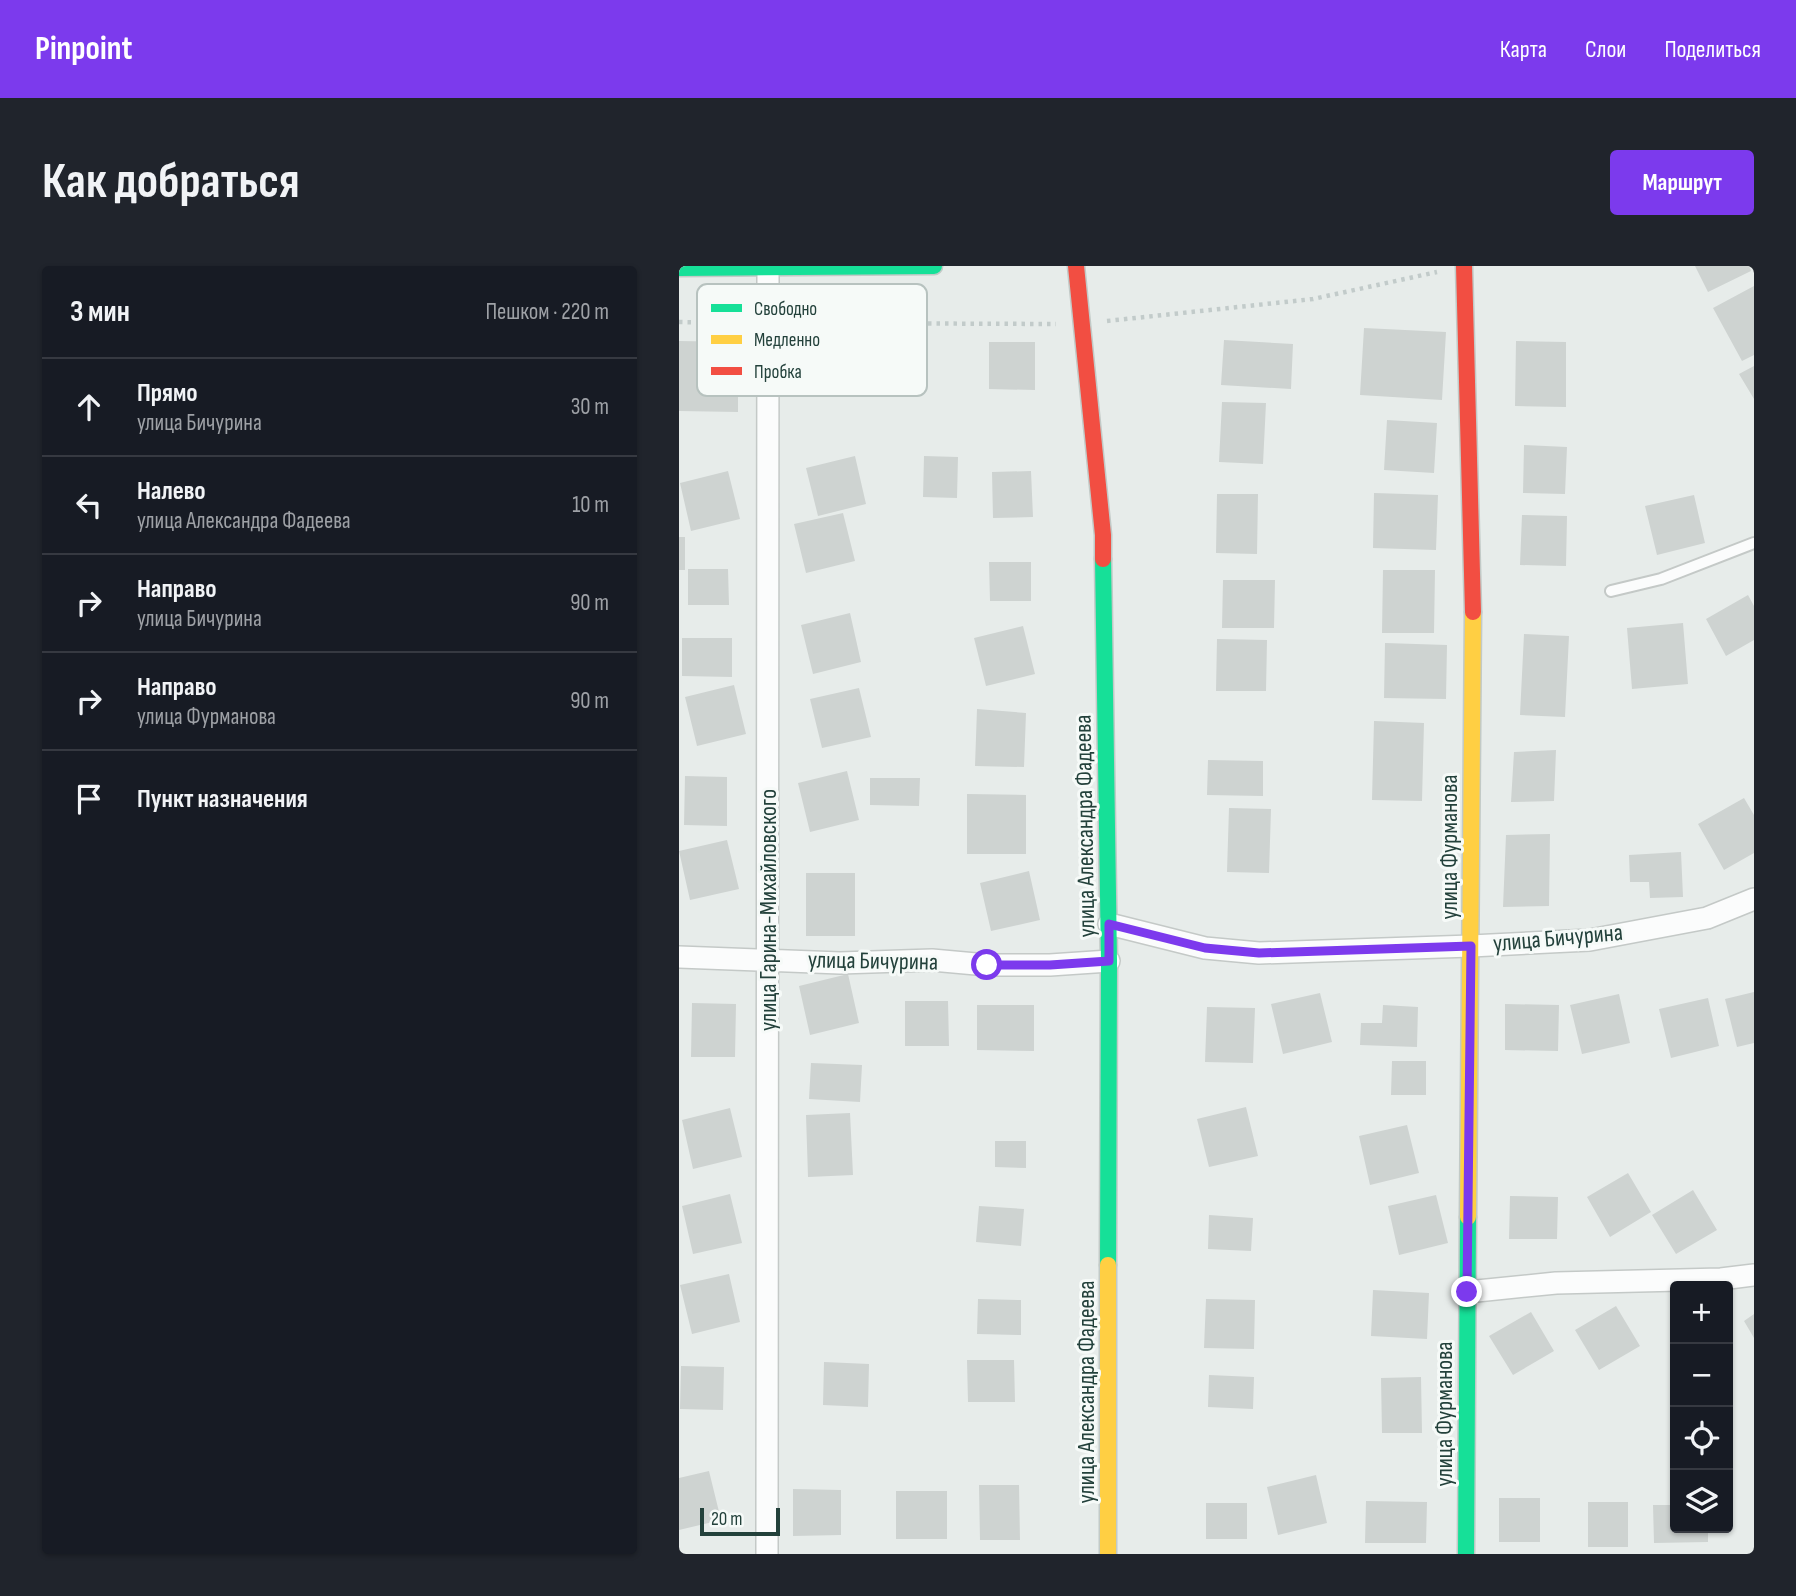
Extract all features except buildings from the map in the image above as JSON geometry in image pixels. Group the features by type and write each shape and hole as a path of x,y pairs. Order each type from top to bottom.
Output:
{"street":[{"path":"679,268 934,266"},
{"name":"улица Александра Фадеева","path":"1076,266 1103,535 1109,924 1108,1554"},
{"name":"улица Фурманова","path":"1464,266 1473,597 1466,1554"},
{"name":"улица Гарина-Михайловского","path":"767,1554 768,396"},
{"name":"улица Бичурина","path":"1109,924 1205,948 1259,953 1471,946 1590,940 1707,918 1754,899"},
{"name":"улица Бичурина","path":"679,957 841,963 932,960 1000,965 1109,961"},
{"path":"1467,1292 1556,1283 1721,1279 1754,1275"}],"lane":[{"path":"1611,590 1661,579 1754,542"}],"traffic: fast":[{"path":"679,268 934,266"},
{"path":"1103,559 1109,961 1108,1265"},
{"path":"1466,1554 1468,1217"}],"traffic: slow":[{"path":"1468,1217 1473,612"},
{"path":"1108,1265 1108,1554"}],"traffic: jam":[{"path":"1076,266 1103,535 1103,559"},
{"path":"1464,266 1473,612"}],"route":[{"path":"987,965 1109,961 1109,924 1205,948 1259,953 1471,946 1467,1292"}]}
